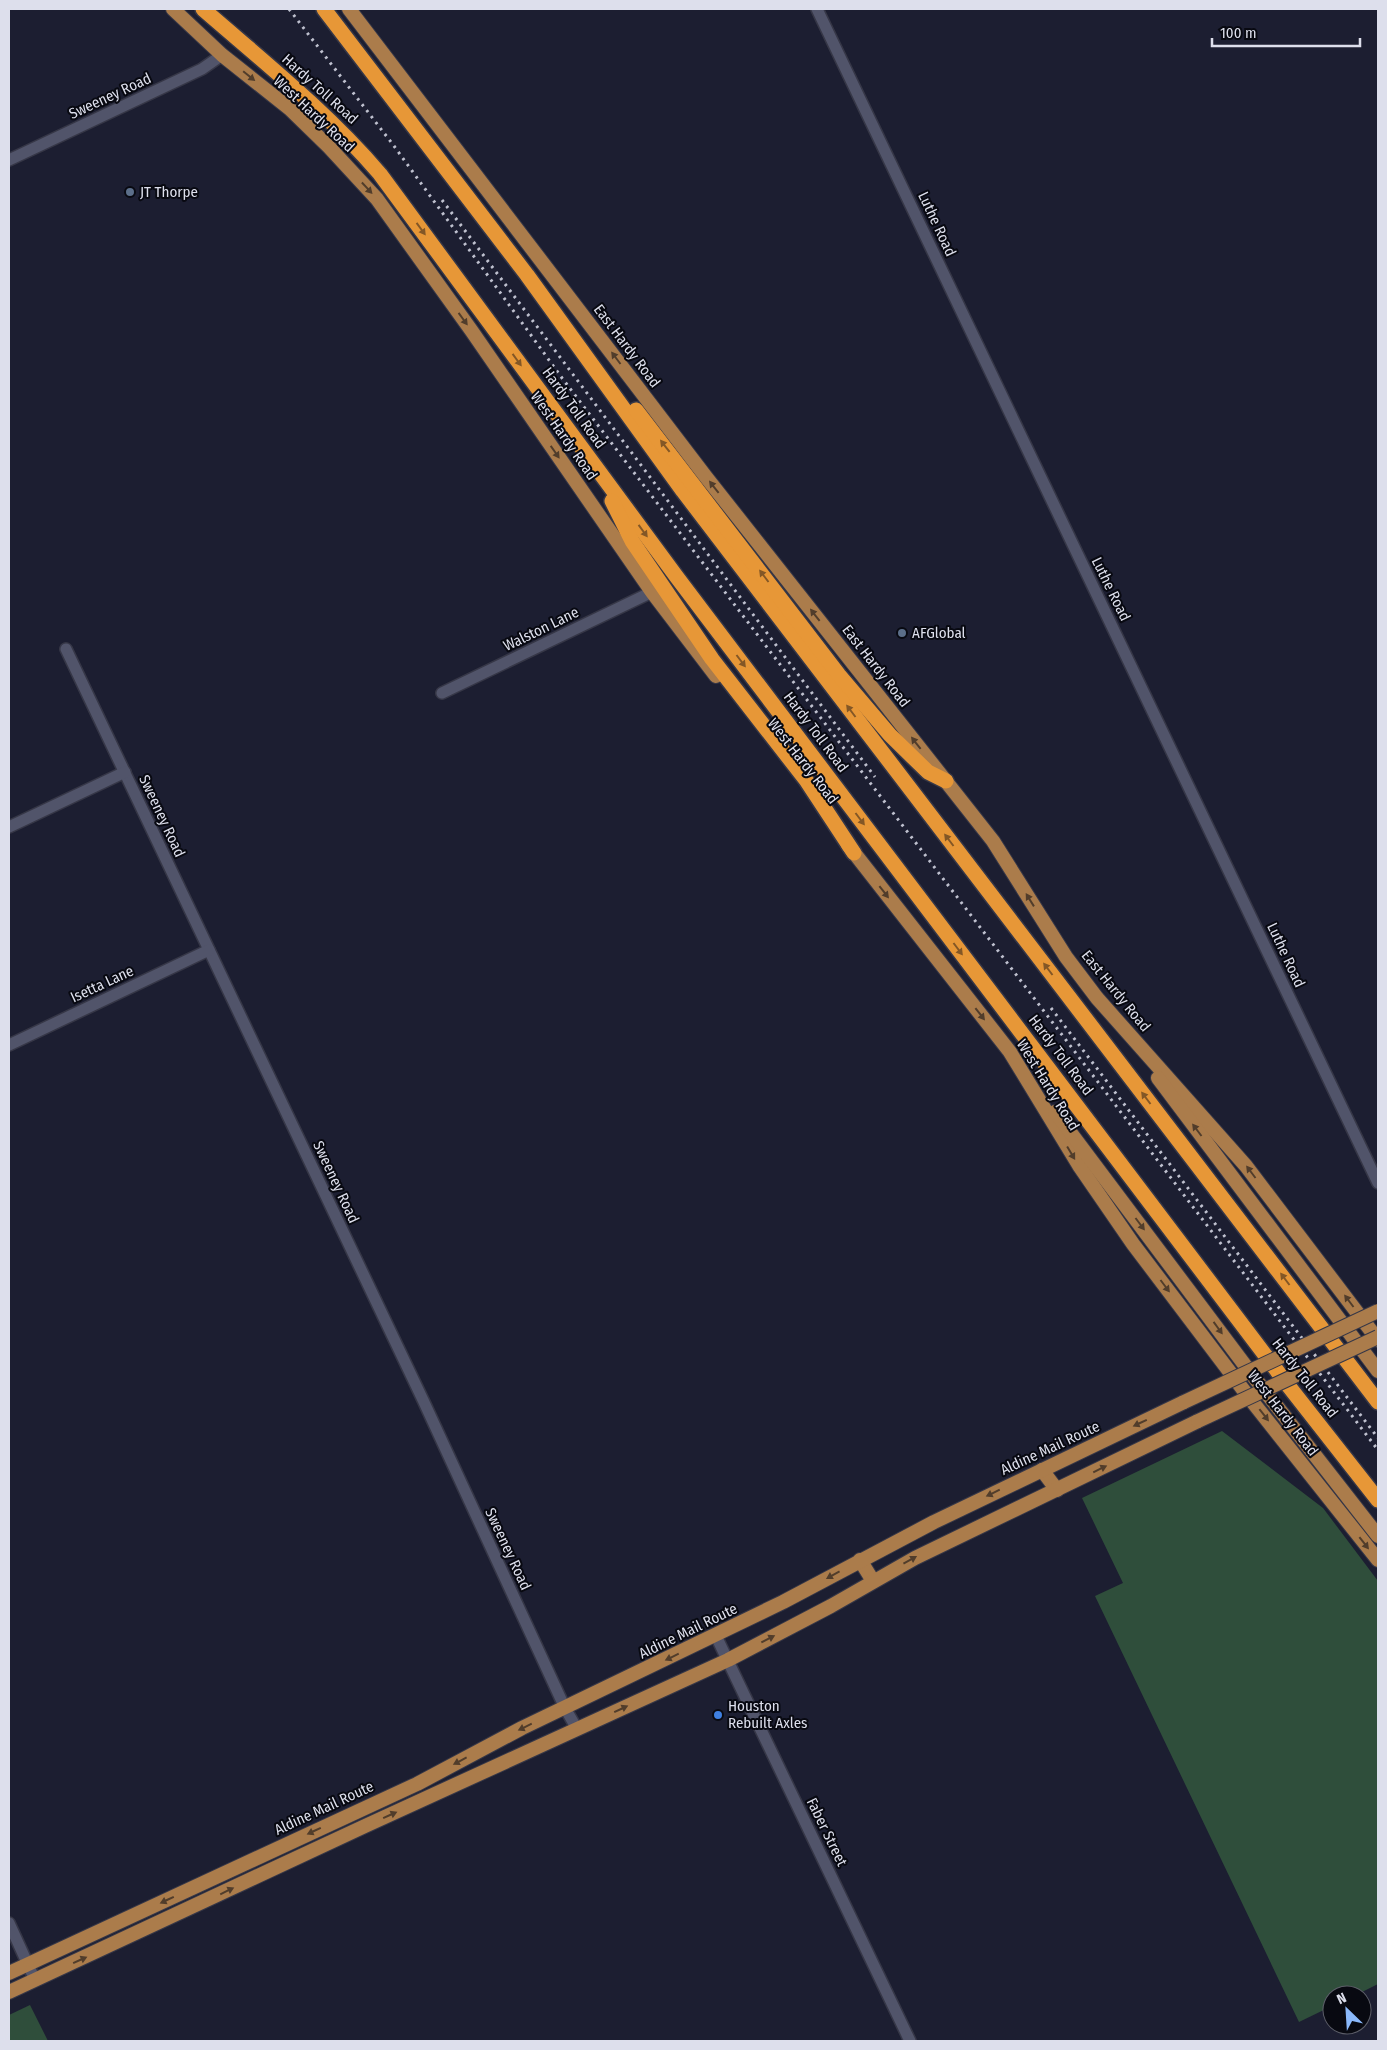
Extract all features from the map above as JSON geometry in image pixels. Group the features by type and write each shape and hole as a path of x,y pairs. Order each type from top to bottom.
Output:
{"highway":[{"name":"Hardy Toll Road","path":"202,9 324,114 356,147 407,210 676,576 1281,1376 1378,1500"},
{"path":"324,9 527,275 683,491 1378,1402"},
{"path":"527,275 665,446 839,675 890,735 928,772 946,781"},
{"path":"594,464 632,541 712,659 806,780 854,853"}],"main road":[{"name":"West Hardy Road","path":"173,9 222,55 290,109 329,147 377,199 471,330 652,592 1010,1052 1080,1168 1133,1244 1251,1400 1378,1560"},
{"name":"East Hardy Road","path":"349,9 706,477 993,841 1066,957 1097,998 1246,1166 1378,1339"},
{"path":"1097,998 1378,1372"},
{"path":"1010,1052 1250,1372 1378,1536"},
{"name":"Aldine Mail Route","path":"9,1973 417,1784 503,1738 784,1602 934,1522 1378,1311"},
{"path":"9,1992 728,1660 915,1558 1198,1421 1359,1346 1378,1339"},
{"path":"1042,1470 1057,1490"},
{"path":"860,1560 873,1581"},
{"path":"503,1738 514,1758"},
{"path":"356,1811 365,1826"},
{"path":"192,1888 201,1903"}],"street":[{"name":"Luthe Road","path":"817,9 1378,1183"},
{"name":"Sweeney Road","path":"9,160 202,69 222,55"},
{"name":"Walston Lane","path":"442,693 652,592"},
{"name":"Sweeney Road","path":"66,649 423,1400 565,1708 577,1729"},
{"path":"9,827 124,772"},
{"name":"Isetta Lane","path":"9,1044 209,950"},
{"name":"Faber Street","path":"716,1636 910,2041"},
{"path":"9,1923 35,1980"}],"green space":[{"path":"1222,1431 1323,1508 1378,1581 1378,1984 1372,1987 1372,1985 1322,1985 1322,2011 1299,2022 1095,1596 1123,1583 1082,1498"},
{"path":"30,2005 48,2041 9,2041 9,2015"}],"railway":[{"path":"289,9 394,146 562,378 1378,1450"},
{"path":"442,200 875,777"},
{"path":"1051,1008 1378,1438"}],"place":[{"name":"JT Thorpe","path":"130,192"},
{"name":"AFGlobal","path":"902,633"},
{"name":"Houston Rebuilt Axles","path":"718,1715"}]}
